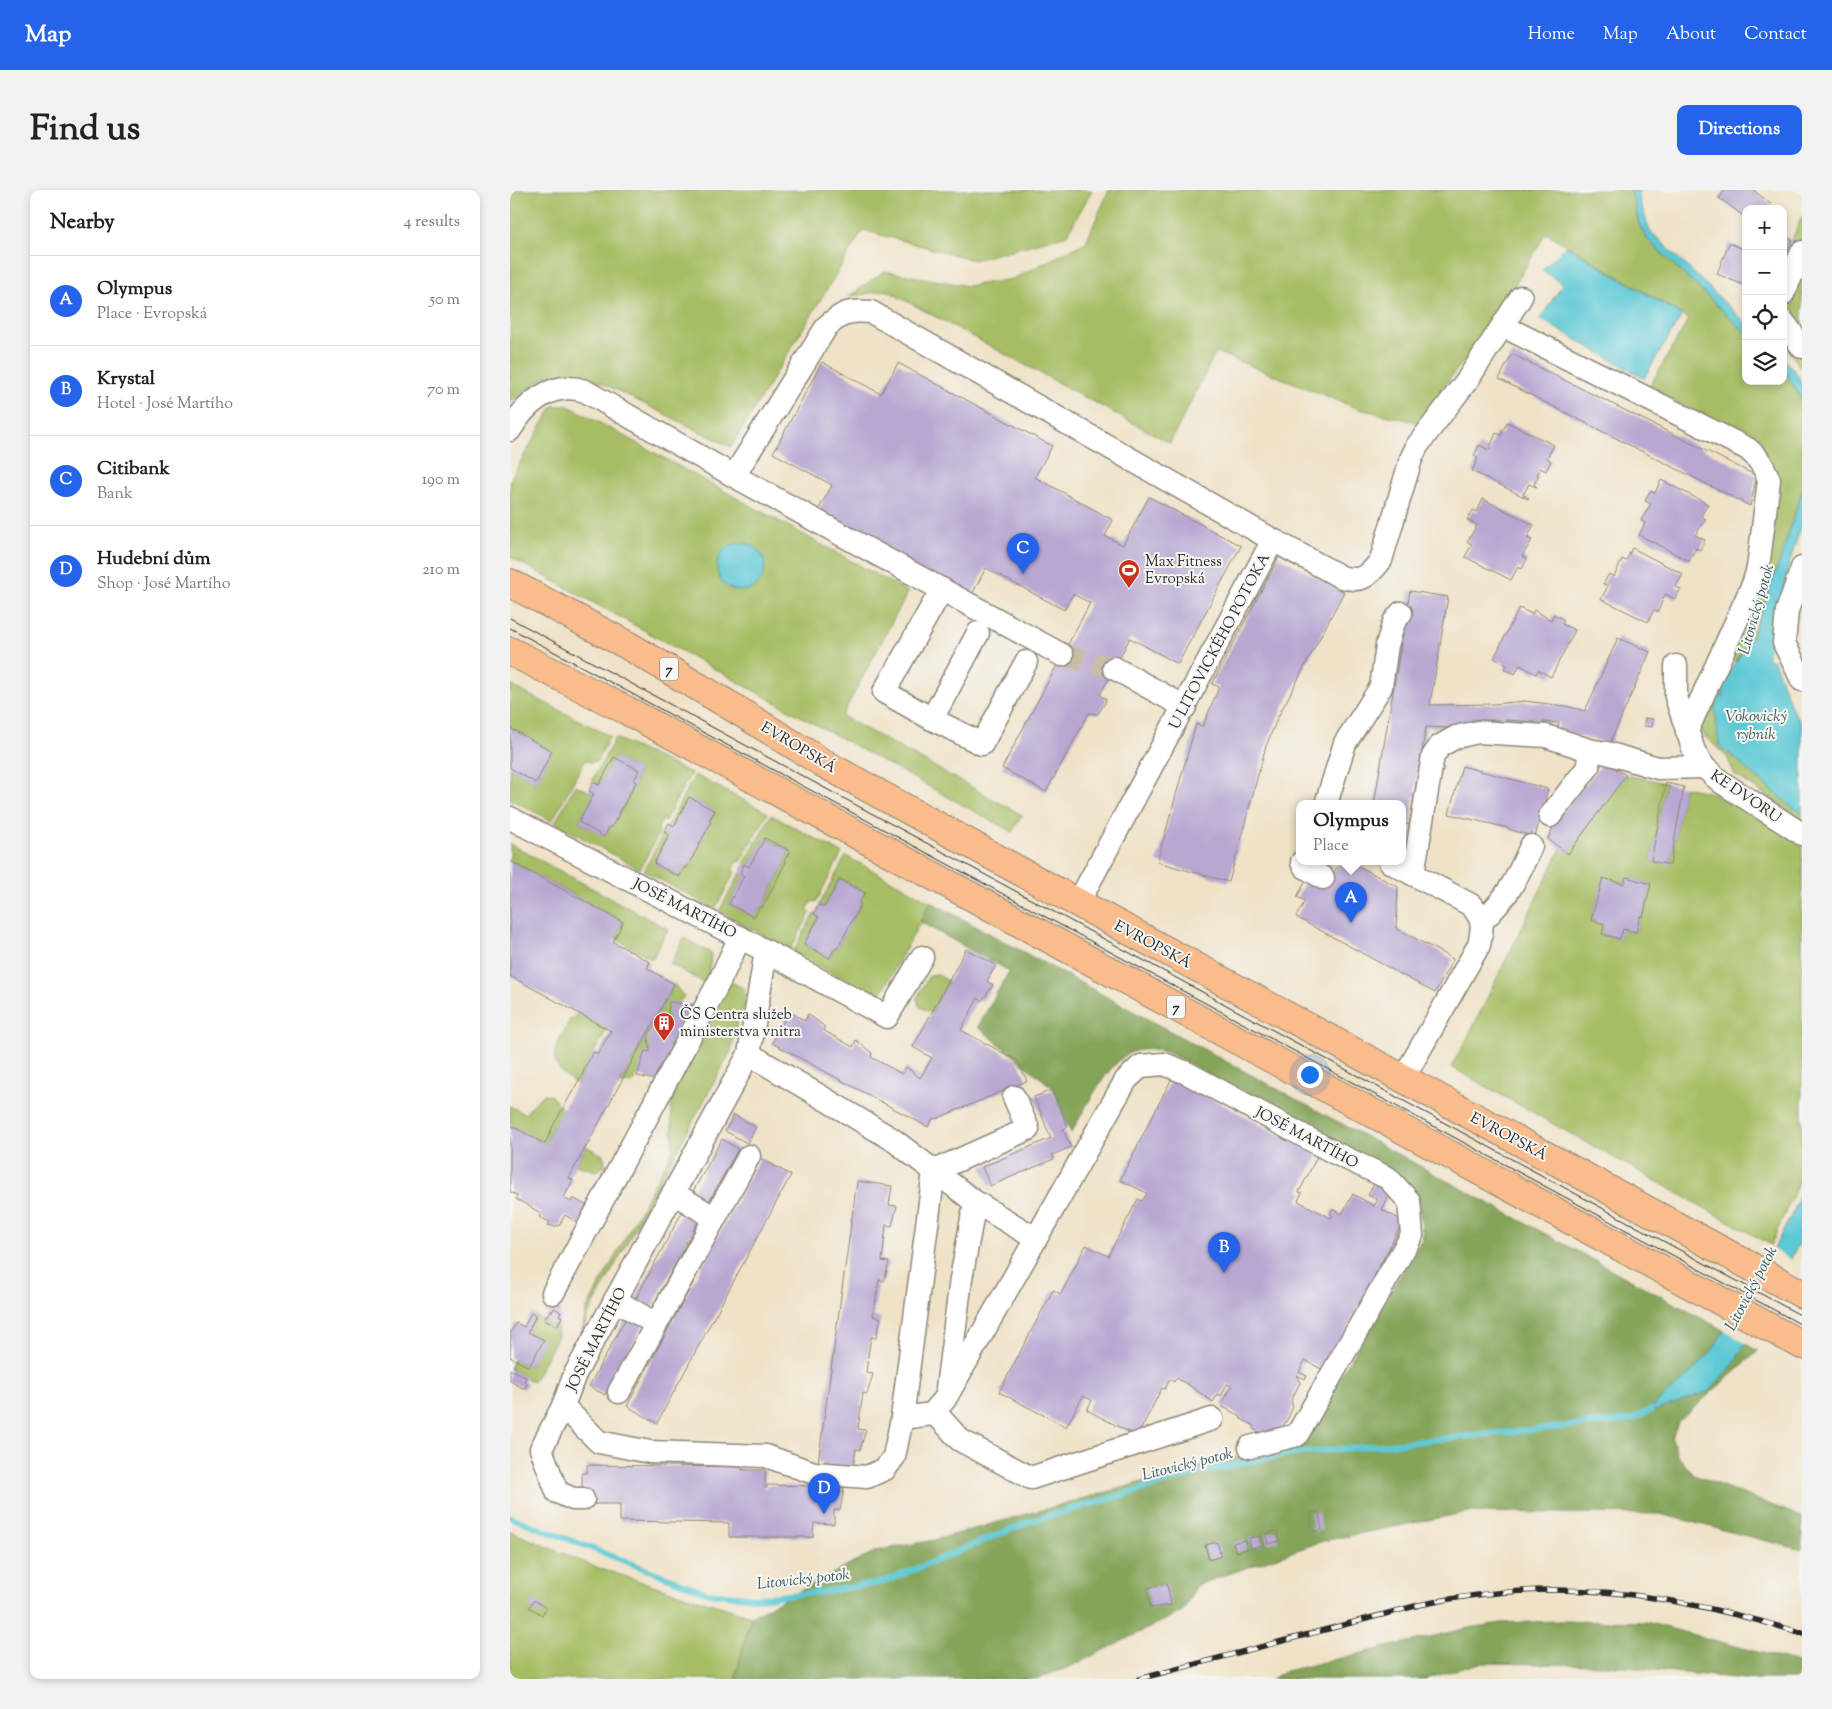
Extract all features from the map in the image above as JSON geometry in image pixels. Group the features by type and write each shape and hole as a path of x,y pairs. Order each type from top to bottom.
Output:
{"main road":[{"name":"EVROPSKÁ","path":"510,583 627,645 824,763 1078,903 1795,1290"},
{"name":"7","path":"510,651 626,710 1802,1345"}],"street":[{"path":"1787,285 1802,252"},
{"name":"U LITOVICKÉHO POTOKA","path":"1078,903 1273,540 1341,577 1352,580 1363,579 1373,572 1381,560 1411,459 1417,446 1468,379 1521,297"},
{"path":"734,476 827,326 839,316 853,311 870,312 1273,540"},
{"path":"1503,326 1748,449 1758,457 1765,470 1769,480 1758,568 1754,582 1687,731"},
{"path":"1787,326 1802,347"},
{"path":"510,430 516,419 539,396 552,390 567,388 577,388 585,391 734,476 1062,655"},
{"path":"1802,568 1787,611 1784,643 1802,680"},
{"path":"942,589 884,692 982,744 1026,662"},
{"path":"1327,800 1345,743 1381,687 1387,645 1394,622 1401,612"},
{"path":"932,719 978,633"},
{"name":"KE DVORU","path":"1676,666 1676,697 1694,751 1704,767 1721,782 1802,834"},
{"path":"1114,668 1184,707"},
{"path":"1413,874 1433,756 1440,746 1456,737 1478,732 1546,736 1589,750 1607,753 1658,768 1704,767"},
{"path":"1550,816 1588,767 1589,750"},
{"name":"JOSÉ MARTÍHO","path":"510,818 766,951 749,1054 575,1374 563,1406 599,1442 650,1452 766,1456 814,1473 867,1477 885,1469 894,1457 902,1418 934,1171"},
{"path":"1482,921 1499,906 1515,882 1531,846"},
{"path":"1304,865 1323,878"},
{"path":"1396,865 1471,905 1482,921 1479,945 1403,1079"},
{"path":"553,1294 720,980 740,937"},
{"path":"766,951 887,1017 922,957"},
{"path":"749,1054 892,1139 975,1202 1035,1238"},
{"name":"JOSÉ MARTÍHO","path":"939,1407 1126,1080 1142,1066 1164,1064 1187,1073 1335,1153 1388,1178 1409,1200 1412,1235 1297,1435 1250,1447"},
{"path":"934,1171 1028,1129 1014,1098"},
{"path":"619,1392 749,1156"},
{"path":"673,1194 715,1218"},
{"path":"975,1202 939,1407 940,1419 960,1440 1031,1478 1212,1419"},
{"path":"615,1300 656,1324"},
{"path":"563,1406 540,1449 557,1492 573,1499 583,1499"},
{"path":"902,1418 939,1407"}],"green space":[{"path":"510,190 1092,190 1067,235 974,260 863,230 731,447 582,373 546,376 510,402"},
{"path":"1109,190 1631,190 1639,224 1648,240 1742,329 1742,385 1787,385 1787,375 1802,402 1802,490 1780,561 1752,636 1735,662 1730,642 1775,476 1756,440 1648,389 1689,319 1546,233 1490,327 1416,422 1359,409 1216,352 1170,443 886,290 848,297 884,271 968,286 1013,279 1086,242"},
{"path":"1802,216 1802,369 1787,348 1787,252"},
{"path":"553,406 569,406 908,592 842,716 1022,815 1012,832 510,557 510,480"},
{"path":"1714,683 1722,684 1724,697 1714,698 1729,755 1739,760 1768,788 1802,813 1802,821 1735,775 1727,757 1695,727"},
{"path":"510,685 610,736 597,761 590,762 585,760 552,821 510,799 510,768 536,783 552,751 510,728"},
{"path":"615,738 691,773 665,821 662,820 658,829 660,831 640,869 555,823 575,785 594,794 579,822 604,836 610,826 612,827 636,782 634,781 639,771 614,757 599,785 593,782"},
{"path":"695,775 768,813 740,862 737,861 732,870 735,872 715,909 644,871 664,832 669,835 654,863 679,877 715,811 690,798 674,826 669,823"},
{"path":"1626,775 1666,783 1651,861 1670,864 1684,787 1721,795 1802,841 1802,1174 1771,1245 1451,1067 1467,1039 1561,848","holes":["1626,877 1651,884 1643,916 1640,916 1636,932 1623,929 1620,939 1602,934 1604,924 1591,920 1603,879 1624,884"]},
{"path":"771,815 842,853 816,902 812,901 807,910 811,912 790,950 719,911 740,873 744,876 729,904 754,917 760,907 762,908 786,863 784,861 790,851 765,838 749,867 744,864"},
{"path":"510,844 668,929 652,959 614,938 623,922 510,861"},
{"path":"846,856 931,902 881,994 867,998 852,990 854,985 793,952 814,914 819,917 804,944 830,958 835,948 837,949 861,904 859,903 865,892 840,879 824,907 819,905"},
{"path":"931,902 1714,1325 1758,1351 1678,1422 1672,1438 1677,1455 1694,1475 1802,1517 1802,1550 1660,1514 1468,1512 1323,1541 1197,1585 1183,1611 1072,1666 1035,1679 735,1679 751,1616 876,1551 934,1540 1222,1460 1299,1446 1423,1237 1418,1198 1395,1172 1167,1052 1141,1050 1123,1057 1105,1076 1071,1133 1053,1088 978,1027 1009,971 920,922","holes":["1167,1584 1171,1604 1150,1608 1147,1588"]},
{"path":"684,938 711,953 709,974 713,976 707,984 670,964"},
{"path":"936,974 948,981 931,1013 919,1006 917,998 928,977"},
{"path":"727,980 745,989 744,993 749,996 737,1023 731,1051 588,1315 581,1339 586,1310 673,1150 671,1107 673,1094 720,1004 718,1003"},
{"path":"674,984 684,997 673,1008 635,1079 632,1083 620,1084"},
{"path":"577,1012 607,1029 577,1084 559,1069 555,1054 560,1038 571,1018 573,1019"},
{"path":"543,1094 550,1095 563,1110 545,1144 510,1125 510,1106 525,1114"},
{"path":"586,1146 603,1155 606,1166 595,1171 576,1165"},
{"path":"536,1316 553,1326 557,1326 558,1336 533,1382 510,1369 514,1359 529,1367 543,1341 528,1332"},
{"path":"510,1531 595,1567 751,1616 735,1679 510,1679"},
{"path":"1560,1621 1646,1622 1802,1664 1802,1679 1745,1679 1605,1665 1480,1663 1425,1679 1271,1679 1286,1671 1468,1628 1501,1623"}],"water":[{"path":"1631,190 1638,190 1650,231 1742,319 1742,329 1648,240 1639,224"},
{"path":"1566,246 1682,315 1644,378 1540,319 1563,284 1542,270"},
{"path":"1787,363 1799,378 1802,402 1797,391 1788,376"},
{"name":"Vokovický rybník","path":"1802,490 1802,523 1789,564 1767,659 1774,661 1791,706 1802,725 1802,813 1789,805 1719,746 1714,698 1724,697 1722,684 1752,636 1780,561"},
{"path":"736,543 746,543 758,550 765,562 765,572 758,584 746,591 736,591 728,587 721,580 717,572 717,562 721,554 728,547"},
{"path":"1802,1188 1802,1238 1735,1362 1709,1391 1643,1415 1690,1374 1712,1351 1772,1252 1794,1210"}],"pier":[{"path":"1771,1248 1793,1261 1747,1344 1722,1329"}],"building":[{"path":"1725,190 1753,190 1771,204 1742,205 1742,215 1719,198"},
{"path":"1787,238 1792,240 1787,252"},
{"path":"1729,243 1742,248 1742,284 1717,274"},
{"path":"1512,354 1757,476 1750,506 1499,379"},
{"path":"822,362 881,394 898,363 1052,446 1035,477 1113,520 1105,536 1123,545 1149,497 1241,546 1178,664 1130,638 1100,695 1106,699 1105,703 1098,714 1089,713 1046,792 1002,768 1090,603 1073,594 1064,610 986,568 969,600 815,516 832,485 773,453"},
{"path":"1507,422 1554,445 1547,458 1551,461 1546,471 1540,468 1537,475 1539,475 1534,484 1537,487 1529,484 1523,495 1528,499 1472,471 1478,458 1474,456 1479,445 1489,450 1496,433 1501,435"},
{"path":"1661,480 1708,504 1701,516 1706,519 1695,535 1705,540 1700,550 1696,548 1689,561 1639,535 1645,523 1641,520 1651,504 1645,501 1650,491 1655,493"},
{"path":"1483,499 1534,525 1527,538 1532,540 1522,556 1527,559 1522,569 1518,567 1511,580 1465,557 1472,544 1467,542 1477,525 1467,520 1473,510 1477,512"},
{"path":"1632,548 1683,574 1676,587 1681,589 1675,599 1665,594 1658,612 1654,610 1648,622 1601,599 1608,586 1603,584 1609,574 1614,577 1622,559 1626,561"},
{"path":"1279,557 1344,592 1278,717 1266,746 1229,882 1157,862 1196,724 1203,726 1219,687 1212,684"},
{"path":"1410,591 1448,597 1430,705 1494,704 1524,701 1566,706 1585,711 1618,638 1650,652 1610,743 1557,731 1559,723 1542,722 1542,727 1536,727 1536,722 1505,720 1505,725 1499,725 1499,720 1472,720 1471,729 1426,727 1415,791 1419,792 1418,798 1414,797 1410,825 1406,824 1406,800 1375,800"},
{"path":"1519,608 1532,614 1534,610 1551,620 1554,614 1564,620 1562,624 1575,630 1551,677 1538,670 1536,674 1520,665 1515,674 1504,669 1507,665 1494,658"},
{"path":"1645,718 1653,719 1652,727 1644,726"},
{"path":"510,728 552,751 536,783 510,768"},
{"path":"614,757 639,770 634,781 636,782 612,827 610,826 604,837 579,822 594,794 589,791 593,782 599,785"},
{"path":"1604,762 1626,775 1568,854 1548,839 1557,819"},
{"path":"1462,766 1548,789 1535,837 1508,828 1449,814"},
{"path":"1666,783 1684,787 1670,865 1651,861"},
{"path":"689,797 715,811 687,868 685,867 679,877 654,863 669,835 664,832 669,823 674,826"},
{"path":"765,838 790,851 762,908 760,907 754,917 729,904 744,876 740,873 744,864 749,867"},
{"path":"510,861 623,922 613,942 650,962 647,968 674,984 569,1178 573,1180 564,1198 571,1202 573,1198 589,1207 580,1224 565,1215 559,1226 548,1225 550,1222 539,1217 541,1213 516,1199 517,1195 510,1192 510,1125 545,1144 585,1067 594,1052 598,1054 611,1031 510,976"},
{"path":"1342,865 1357,865 1398,887 1396,928 1453,959 1435,993 1296,917 1305,901 1297,897 1307,879 1315,884"},
{"path":"1626,877 1651,884 1643,917 1640,916 1636,932 1623,929 1620,939 1602,934 1604,924 1591,920 1603,878 1624,884"},
{"path":"840,879 865,893 837,949 835,948 829,958 804,944 819,917 814,914 819,905 824,907"},
{"path":"966,949 996,965 987,981 993,985 982,1001 978,998 961,1030 1018,1061 1027,1081 936,1119 933,1118 928,1127 772,1043 789,1011 805,1021 808,1014 825,1027 823,1030 853,1047 856,1040 872,1053 871,1057 902,1074 906,1067 920,1078 932,1058 913,1047"},
{"name":"ČS Centra služeb ministerstva vnitra","path":"669,1002 694,1005 686,1028 678,1045 671,1043 671,1057 661,1081 637,1076 645,1051 650,1052 648,1036 657,1019 665,1023 664,1018 668,1018"},
{"path":"1172,1078 1318,1155 1299,1192 1302,1193 1298,1201 1331,1218 1333,1215 1330,1214 1332,1209 1342,1214 1353,1194 1374,1206 1378,1200 1368,1195 1374,1184 1390,1192 1382,1210 1403,1221 1325,1371 1305,1360 1299,1372 1307,1376 1305,1379 1297,1375 1300,1383 1291,1400 1293,1407 1288,1418 1281,1429 1264,1434 1253,1429 1253,1425 1223,1407 1222,1404 1232,1386 1227,1384 1221,1396 1218,1394 1213,1402 1176,1378 1174,1382 1170,1379 1165,1389 1162,1388 1141,1429 1143,1430 1136,1436 1087,1410 1092,1400 1083,1396 1066,1427 999,1392 1053,1290 1061,1294 1086,1245 1108,1256 1138,1199 1142,1201 1147,1193 1120,1180"},
{"path":"1052,1090 1068,1127 1063,1129 1071,1147 1052,1155 1054,1159 990,1186 982,1167 1051,1138 1034,1097"},
{"path":"734,1115 756,1127 747,1143 725,1131"},
{"path":"722,1139 738,1149 707,1205 691,1195"},
{"path":"760,1158 791,1175 657,1423 627,1406"},
{"path":"857,1181 892,1186 889,1205 897,1206 892,1226 886,1225 882,1261 889,1262 884,1281 879,1280 873,1316 881,1318 876,1338 871,1337 866,1373 873,1374 867,1394 863,1393 858,1429 866,1430 860,1450 856,1449 853,1467 848,1467 840,1510 834,1510 834,1524 814,1523 813,1537 729,1537 729,1523 620,1521 620,1504 587,1504 587,1488 582,1488 582,1473 587,1473 587,1465 742,1467 742,1470 765,1470 765,1488 767,1488 767,1485 813,1486 813,1491 818,1494 822,1463 818,1463"},
{"path":"682,1212 698,1221 650,1311 634,1302"},
{"path":"554,1308 561,1312 559,1315 562,1317 557,1326 544,1320 550,1310 552,1312"},
{"path":"531,1313 536,1315 528,1332 544,1340 529,1367 510,1357 510,1334 516,1323 524,1327"},
{"path":"627,1316 643,1325 605,1395 589,1386"},
{"path":"510,1369 526,1377 524,1382 528,1383 524,1389 510,1381"},
{"path":"1319,1512 1322,1530 1313,1532 1310,1513"},
{"path":"1277,1531 1279,1541 1268,1544 1265,1534"},
{"path":"1260,1536 1263,1545 1251,1548 1249,1538"},
{"path":"1245,1540 1247,1549 1236,1552 1233,1543"},
{"path":"1217,1542 1221,1556 1209,1560 1205,1545"},
{"path":"1167,1584 1171,1605 1150,1608 1147,1588"},
{"path":"534,1600 546,1608 542,1615 529,1607"}],"waterway":[{"name":"Litovický potok","path":"510,1517 708,1593 756,1598 821,1592 884,1582 1031,1521 1206,1471 1281,1455 1630,1420 1651,1410"}],"tunnel":[{"path":"1062,655 1114,668"}],"tram line":[{"path":"510,618 1802,1316"},
{"path":"510,628 1802,1325"}],"railway":[{"path":"1139,1679 1419,1605 1470,1596 1518,1591 1566,1590 1659,1599 1753,1619 1802,1633"}],"place":[{"name":"Citibank","path":"1023,574"},
{"name":"Max Fitness Evropská","path":"1129,589"},
{"name":"Olympus","path":"1351,923"},
{"name":"ČS Centra služeb ministerstva vnitra","path":"664,1042"},
{"name":"Krystal","path":"1224,1273"},
{"name":"Hudební dům","path":"824,1514"}]}
